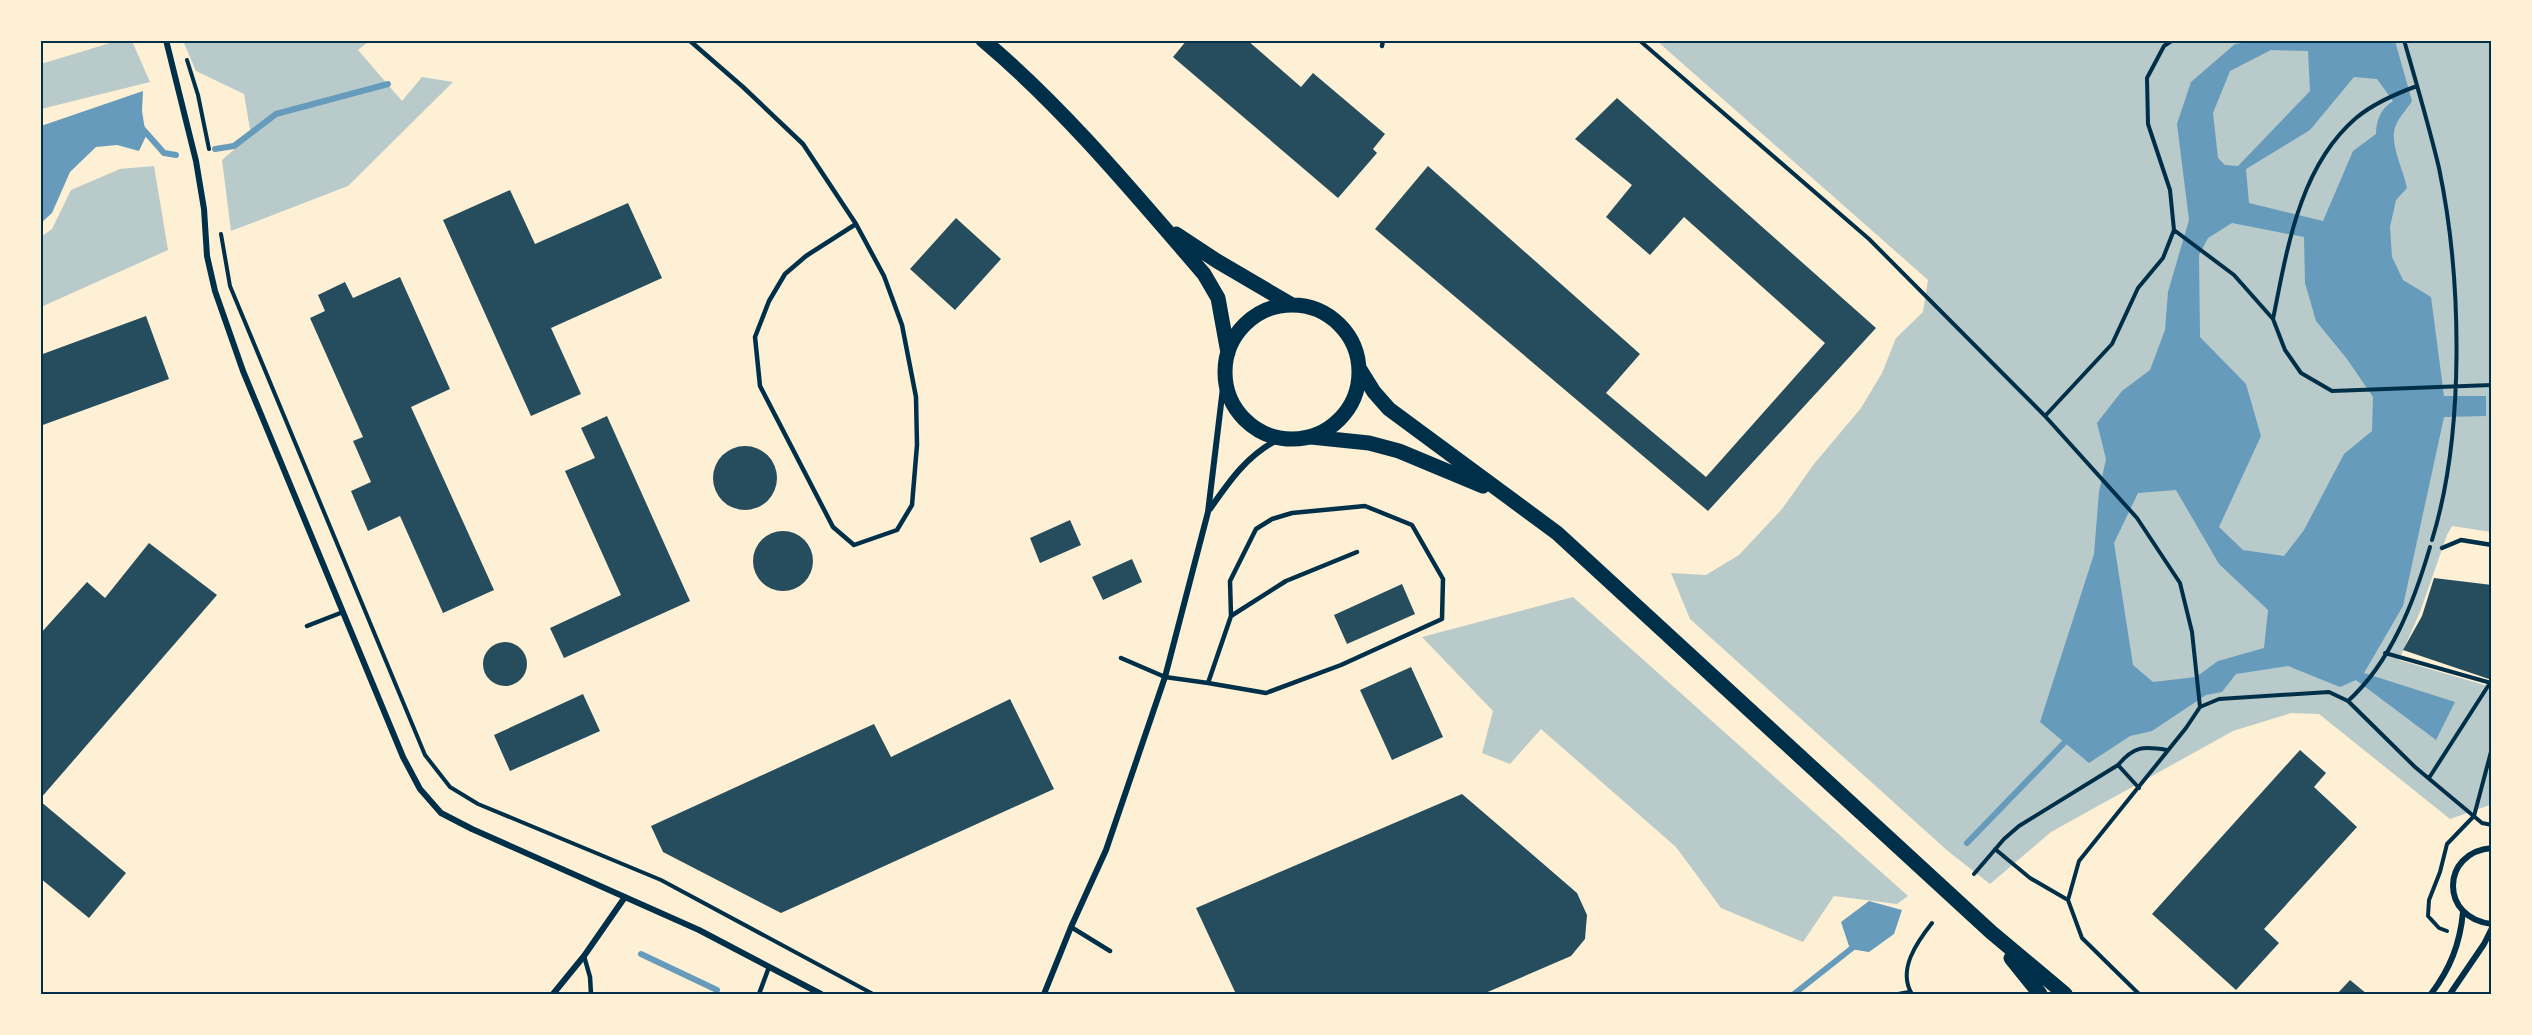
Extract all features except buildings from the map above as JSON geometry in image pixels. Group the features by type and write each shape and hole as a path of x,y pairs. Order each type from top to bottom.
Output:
{"highway":[{"path":"978,40 1008,61"},
{"path":"983,40 1008,61 1061,114 1204,274 1218,298 1228,353"},
{"path":"1159,222 1217,261 1292,305"},
{"path":"1309,437 1323,431 1347,411 1358,383 1359,368 1353,343 1338,323 1317,309 1292,305 1271,309 1252,318 1233,340 1225,370 1228,389 1241,414 1263,432 1281,438 1309,437 1370,443 1399,451 1505,495"},
{"path":"1359,368 1374,392 1389,409 1557,533 1991,932 2065,994"},
{"path":"1991,932 2040,994"}],"street":[{"path":"166,40 196,161 204,209 207,256 215,291 243,371 403,757 420,789 441,813 472,830 699,930 821,994"},
{"path":"1044,994 1106,850 1165,677 1208,512 1225,370"},
{"path":"1208,512 1236,472 1250,457 1281,438"},
{"path":"2492,848 2471,853 2456,869 2452,892 2463,912 2481,923 2492,924"},
{"path":"553,994 585,956 625,897"},
{"path":"2432,994 2444,978 2454,956 2461,936 2463,912"},
{"path":"2450,994 2484,944 2492,928"}],"lane":[{"path":"689,40 803,144 856,224 884,276 902,325 916,398 917,445 912,505 897,530 854,545 832,527 760,386 755,337 769,301 785,274 806,256 856,224"},
{"path":"1121,658 1165,677 1266,693 1341,665 1442,620 1443,579 1412,525 1365,506 1292,513 1272,519 1256,529 1230,581 1231,616 1208,683"},
{"path":"2442,548 2461,540 2492,545"},
{"path":"1231,616 1286,581 1358,552"},
{"path":"307,626 343,612"},
{"path":"1071,927 1110,951"},
{"path":"585,956 591,994"},
{"path":"759,994 769,966"}],"path":[{"path":"1639,40 1869,239 2045,416 2136,518 2180,583 2192,632 2200,707"},
{"path":"2045,416 2112,344 2138,288 2163,258 2174,230 2170,190 2148,124 2147,78 2164,46 2173,40"},
{"path":"2348,701 2374,671 2418,588 2437,522 2456,386 2456,315 2451,251 2439,169 2404,41"},
{"path":"184,51 198,95 210,160"},
{"path":"2273,319 2288,247 2307,188 2328,149 2355,119 2385,99 2416,86"},
{"path":"219,227 230,286 239,308 425,755 450,787 477,804 661,880 873,994"},
{"path":"2174,230 2234,275 2273,319 2285,350 2301,373 2332,391 2358,392 2492,386"},
{"path":"2385,653 2491,683 2429,778"},
{"path":"2139,994 2082,938 2068,900 2079,861 2139,788 2200,707 2219,699 2329,692 2348,701 2429,778 2482,823 2492,825"},
{"path":"1974,874 2019,826 2118,765 2127,754 2139,748 2167,750"},
{"path":"2118,765 2139,788"},
{"path":"1995,849 2030,878 2068,900"},
{"path":"1898,994 1910,993 1909,957 1932,923"}],"shaded area":[{"path":"120,40 132,41 150,82 41,109 41,64"},
{"path":"183,41 369,41 358,50 402,101 422,77 453,82 348,186 231,231 222,160 251,135 244,94 196,71"},
{"path":"1657,41 2491,41 2491,532 2452,526 2420,612 2399,660 2491,687 2490,805 2450,819 2319,714 2291,713 2233,731 2051,832 1990,884 1949,852 1690,619 1671,573 1706,575 1739,555 1782,509 1814,464 1861,408 1882,373 1896,338 1923,312 1928,280"},
{"path":"154,166 168,250 41,307 41,237 52,229 71,190 120,169"},
{"path":"1573,597 1908,896 1897,904 1834,896 1803,942 1721,908 1676,847 1541,729 1510,764 1482,753 1493,711 1422,637"}],"water":[{"path":"2262,40 2395,41 2412,101 2394,132 2395,147 2407,188 2396,200 2390,227 2392,257 2403,280 2431,297 2444,396 2486,396 2486,416 2444,417 2403,606 2364,673 2455,702 2436,740 2356,680 2340,687 2288,666 2236,674 2222,692 2206,695 2152,731 2130,736 2089,763 2040,722 2094,554 2099,492 2106,459 2097,423 2122,391 2150,370 2165,330 2168,292 2189,220 2177,124 2191,82 2235,44","holes":["2271,50 2308,51 2310,91 2238,166 2225,165 2218,158 2213,113 2230,71","2354,77 2377,79 2393,101 2380,115 2376,134 2353,151 2323,221 2249,203 2246,169 2310,130","2232,223 2304,237 2305,283 2316,321 2347,359 2373,397 2372,431 2344,454 2304,530 2284,556 2243,550 2219,527 2261,436 2246,384 2200,337 2199,255 2208,238","2176,490 2219,564 2268,610 2264,648 2218,661 2196,677 2153,682 2133,665 2114,543 2138,493"]},
{"path":"143,91 142,111 146,136 139,151 117,145 96,147 70,172 52,213 41,223 41,126"},
{"path":"1869,901 1902,910 1894,934 1869,952 1850,949 1841,922"}],"waterway":[{"path":"215,149 234,146 276,114 388,84"},
{"path":"141,127 164,153 176,155"},
{"path":"1967,843 2064,743"},
{"path":"1794,994 1856,945"},
{"path":"641,954 717,990"}]}
